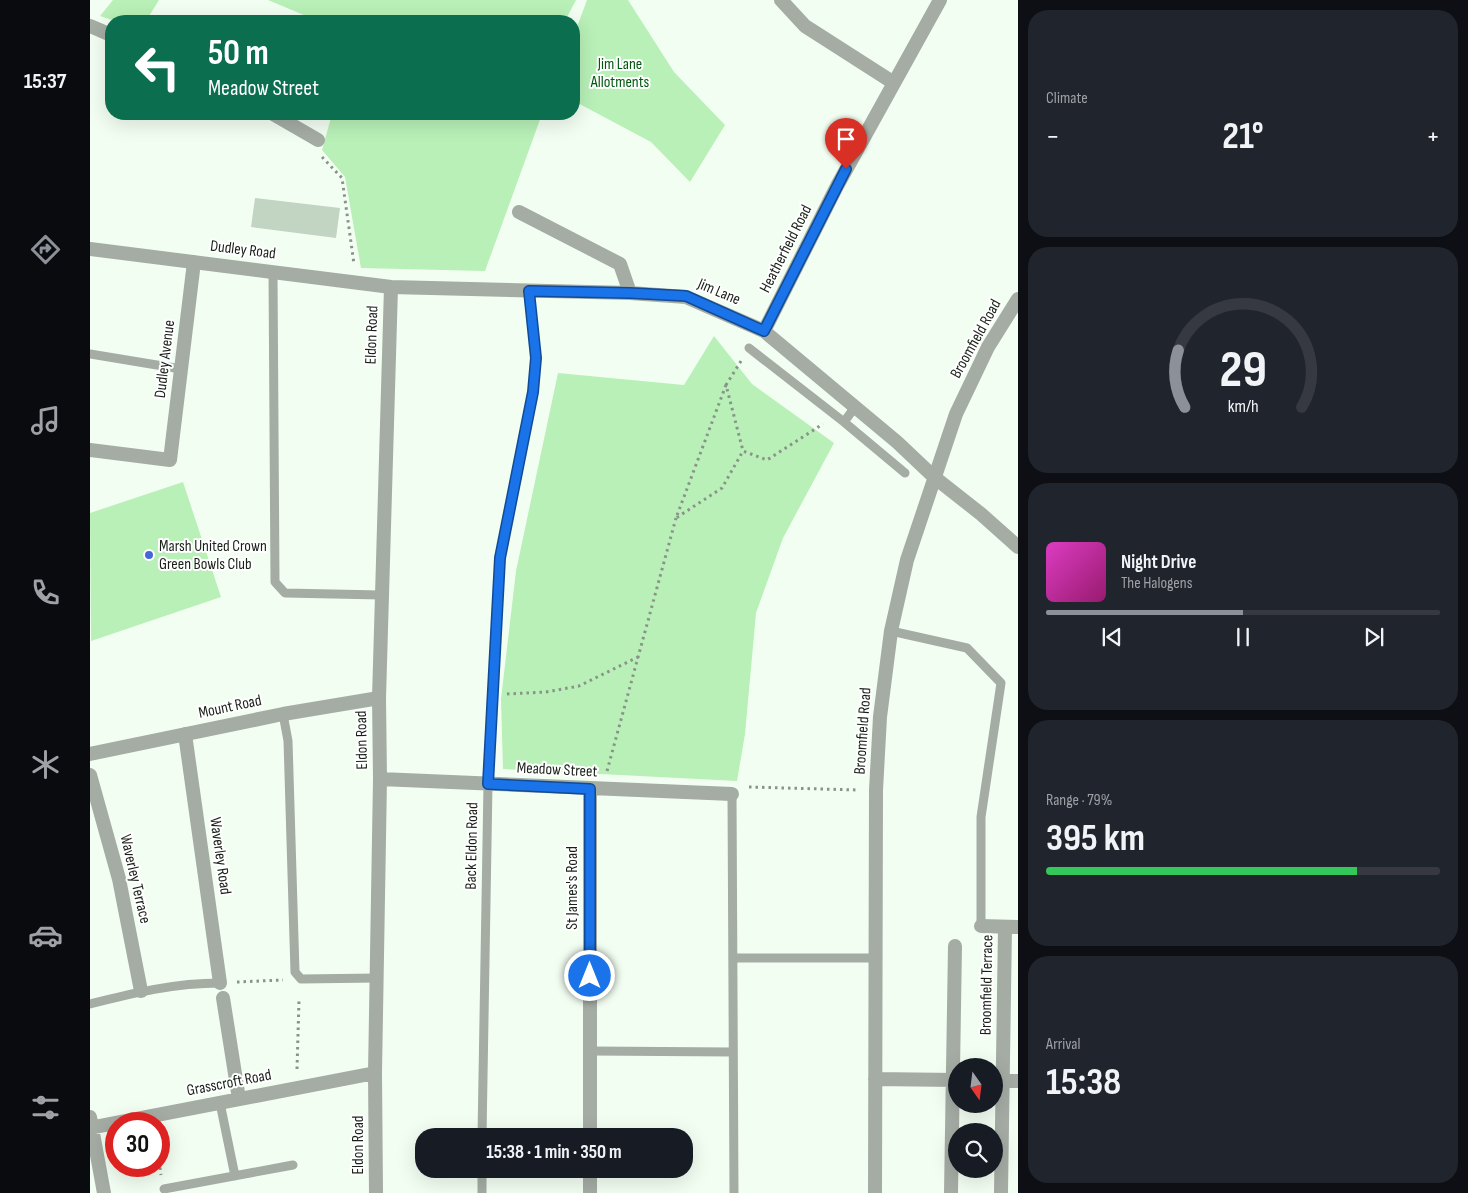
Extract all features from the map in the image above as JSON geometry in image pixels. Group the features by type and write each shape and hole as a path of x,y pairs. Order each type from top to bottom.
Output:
{"street":[{"path":"781,0 805,26 875,72 894,82"},
{"name":"Heatherfield Road","path":"764,331 837,186 940,0"},
{"path":"90,26 105,32"},
{"path":"283,120 318,140"},
{"path":"519,212 620,264 630,293"},
{"name":"Dudley Road","path":"90,249 391,287"},
{"name":"Dudley Avenue","path":"90,450 170,460 194,262"},
{"name":"Jim Lane","path":"391,287 686,296 764,331 898,442 934,477 981,514 1018,547"},
{"name":"Eldon Road","path":"376,1193 375,1073 378,978 379,698 391,287"},
{"name":"Broomfield Road","path":"875,1193 876,790 880,717 891,631 907,560 956,414 988,347 1018,299"},
{"name":"Mount Road","path":"90,754 283,714 379,698"},
{"name":"Waverley Road","path":"185,734 220,983"},
{"name":"Waverley Terrace","path":"90,775 119,879 141,991"},
{"name":"Meadow Street","path":"380,780 732,794"},
{"name":"St James's Road","path":"590,1128 596,789"},
{"path":"981,926 1012,927"},
{"name":"Broomfield Terrace","path":"1000,1058 1012,927"},
{"name":"Broomfield Terrace","path":"954,1058 955,946"},
{"path":"223,998 239,1099"},
{"name":"Grasscroft Road","path":"91,1124 220,1103 375,1073"},
{"path":"875,1079 948,1080"},
{"path":"1003,1081 1018,1081"},
{"name":"Broomfield Terrace","path":"951,1193 953,1113"},
{"name":"Broomfield Terrace","path":"999,1113 1001,1193"},
{"path":"91,1124 104,1193"},
{"path":"590,1178 590,1193"}],"lane":[{"path":"273,272 275,582 285,593 381,594"},
{"name":"Back Eldon Road","path":"482,1128 488,784 492,694 500,558 533,392 536,358 529,291"},
{"path":"749,348 840,419 904,473"},
{"path":"90,354 181,369"},
{"path":"840,419 855,407"},
{"path":"891,631 967,648 1001,683 980,817 981,926"},
{"path":"283,714 288,741 295,972 301,979 378,978"},
{"path":"732,794 734,1193"},
{"path":"733,958 875,958"},
{"path":"90,1004 141,991 194,983 220,983"},
{"path":"590,1051 733,1052"},
{"path":"220,1103 235,1176"},
{"path":"164,1189 293,1165"},
{"path":"482,1178 482,1193"}],"path":[{"path":"318,140 318,152 342,178 356,283"},
{"path":"596,789 639,656 676,518 726,385 749,348"},
{"path":"676,518 722,488 743,451 726,385"},
{"path":"743,451 767,460 840,419"},
{"path":"492,694 546,692 579,686 639,656"},
{"path":"732,794 744,787 876,790"},
{"path":"220,983 301,979"},
{"path":"297,1088 299,1000"}],"green space":[{"path":"113,0 159,0 150,15 105,15 105,18 100,16"},
{"path":"268,0 576,0 568,15 304,15"},
{"name":"Jim Lane Allotments","path":"587,0 628,0 674,72 725,125 690,182 651,142 580,104 580,19"},
{"path":"330,120 540,120 485,271 361,268 345,177 322,150"},
{"path":"714,336 752,384 834,443 783,538 756,613 745,734 737,781 503,769 501,699 516,571 558,373 684,385"},
{"name":"Marsh United Crown Green Bowls Club","path":"183,482 221,597 91,641 90,513"}],"building":[{"path":"255,198 340,208 336,238 251,227"}],"place":[{"name":"Marsh United Crown Green Bowls Club","path":"149,555"}],"route":[{"path":"590,976 590,789 488,784 500,558 533,392 536,358 529,291 686,296 764,331 846,169"}]}
